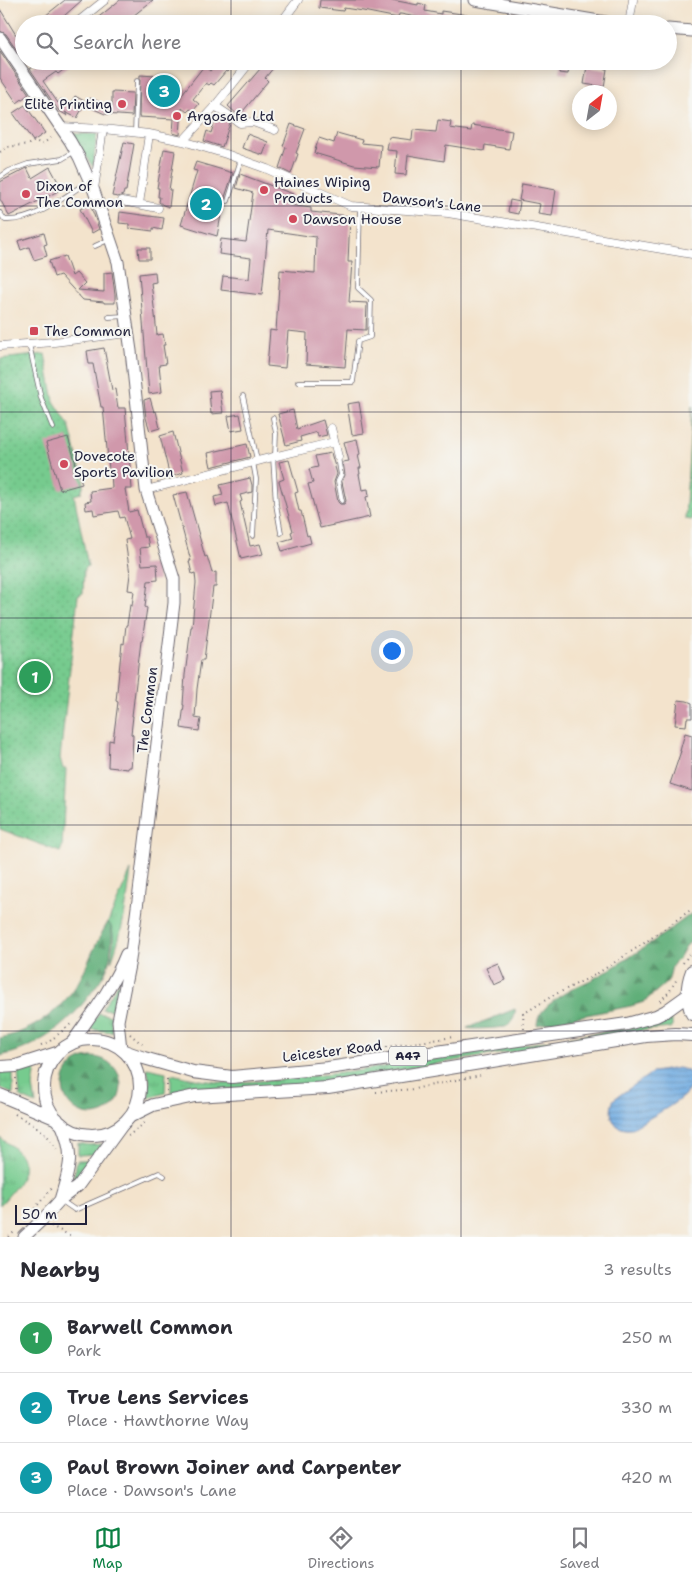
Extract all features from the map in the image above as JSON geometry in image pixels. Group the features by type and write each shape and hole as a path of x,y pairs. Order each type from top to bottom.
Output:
{"main road":[{"path":"688,967 687,996 692,1014"},
{"name":"Leicester Road","path":"122,1050 192,1072 232,1077 318,1068 627,1024 656,1016 687,996"},
{"name":"A47","path":"127,1120 153,1105 195,1096 328,1088 646,1036 692,1035"},
{"path":"0,1068 16,1066 86,1040 96,1039 114,1044 131,1059 139,1076 140,1092 138,1103 127,1120 115,1130 92,1135 78,1133 59,1121 0,1095"},
{"path":"59,1121 47,1103 45,1085 47,1071 51,1062 65,1048"}],"street":[{"path":"86,15 105,0"},
{"path":"287,15 298,0"},
{"path":"476,0 564,15"},
{"path":"630,15 633,0"},
{"path":"677,30 692,31"},
{"name":"The Common","path":"0,38 15,55"},
{"name":"The Common","path":"27,70 75,150 92,186 118,262 146,490 172,569 175,587 138,900 131,941 130,960 118,1021 122,1050"},
{"path":"183,141 216,106 244,70"},
{"path":"216,106 240,122 253,122 275,130"},
{"name":"Dawson's Lane","path":"61,127 135,132 183,141 268,169 351,206 448,213 692,254"},
{"path":"92,186 103,129"},
{"path":"138,204 149,134"},
{"path":"122,201 158,208"},
{"path":"0,346 128,333"},
{"path":"331,428 338,457"},
{"path":"146,490 334,442"},
{"name":"The Common","path":"65,1048 116,978 131,941"},
{"path":"24,1237 60,1200 78,1186 127,1120"},
{"path":"59,1121 68,1141 70,1157 70,1169 60,1200"}],"lane":[{"path":"135,132 137,81"},
{"path":"0,177 28,164 62,159 75,150"},
{"path":"228,200 241,159"},
{"path":"0,213 5,220 32,215 92,186"},
{"path":"298,382 353,382 358,341 370,337 371,300 358,288 360,207"},
{"path":"95,246 110,239"},
{"path":"109,317 126,316"},
{"path":"30,344 41,398 53,428"},
{"path":"243,396 255,461 253,536"},
{"path":"273,418 276,433 274,456 276,504 281,533"},
{"path":"338,457 341,475 338,481 342,501"},
{"path":"60,1200 75,1210 159,1173 164,1176"}],"path":[{"path":"0,152 6,147 29,144 35,141 42,144 55,136 61,127"},
{"path":"524,1032 523,1014 554,995 595,975 692,909"},
{"path":"688,967 692,951"},
{"path":"659,1002 669,992 678,978"},
{"path":"36,1049 50,1041 75,1021"},
{"path":"366,1050 460,1038"},
{"path":"16,1066 14,1114 45,1132 54,1143 60,1157 70,1157"},
{"path":"126,1138 152,1118"},
{"path":"9,1237 31,1214 56,1182"},
{"path":"52,1226 73,1237"}],"green space":[{"path":"72,134 97,134 93,167"},
{"path":"45,354 54,401 69,425 84,483 81,493 74,495 88,566 84,569 83,593 78,596 60,758 63,769 66,769 62,847 60,852 0,829 0,359"},
{"path":"692,406 692,520 685,519"},
{"path":"131,870 122,928 111,962 113,936 108,922"},
{"path":"692,913 692,941 686,946 672,966 666,983 644,1002 537,1025 542,1012 560,996 625,960"},
{"path":"108,922 112,934 108,965 101,979 85,1001 65,1023 41,1040 28,1047 0,1056 0,1038 35,1025 64,1002 81,978"},
{"path":"118,983 120,984 113,1010 102,1009"},
{"path":"515,1009 513,1020 505,1027 467,1028"},
{"path":"99,1013 111,1016 112,1032 88,1029"},
{"path":"670,1019 672,1028 646,1030 312,1084 171,1092 171,1074 226,1083 350,1072 655,1024"},
{"path":"92,1057 103,1059 113,1065 119,1075 121,1086 119,1097 113,1107 103,1113 92,1115 81,1113 71,1107 65,1097 63,1086 65,1075 71,1065 81,1059"},
{"path":"36,1068 33,1087 36,1104 20,1097 18,1071"},
{"path":"147,1068 166,1072 165,1093 148,1098 150,1083"},
{"path":"13,1071 13,1094 0,1088 0,1072"},
{"path":"0,1138 12,1146 19,1155 23,1162 23,1170 21,1178 0,1205"},
{"path":"78,1143 89,1145 102,1144 96,1154 78,1155"},
{"path":"77,1160 91,1160 72,1185 71,1184"}],"water":[{"path":"678,1068 687,1070 692,1076 690,1087 684,1096 631,1129 625,1129 616,1124 611,1110 614,1099 653,1072"}],"building":[{"path":"65,0 82,0 65,15 46,15"},
{"path":"120,0 153,0 134,15 101,15"},
{"path":"320,0 392,0 426,5 425,11 441,14 441,11 466,15 383,15 344,8 343,11 319,8"},
{"path":"0,9 15,33 15,47 6,34 0,31"},
{"path":"0,51 29,94 17,103 0,78"},
{"path":"31,70 63,70 58,74 56,72 43,81 58,103 61,99 70,104 75,96 86,102 77,118 59,111"},
{"path":"201,70 229,70 228,72 226,71 214,85 206,83 193,99 199,104 193,111 190,109 187,112 182,108 180,135 173,133 174,119 139,117 140,75 156,76 155,81 170,82 175,103"},
{"path":"259,70 272,70 265,78 268,81 239,116 228,106"},
{"path":"560,70 569,70 568,74 559,73"},
{"path":"586,70 607,70 604,85 584,84"},
{"name":"Elite Printing","path":"112,92 133,93 132,116 105,114 87,106 90,98 112,107"},
{"path":"25,105 45,133 33,141 13,113"},
{"path":"216,117 230,123 222,147 204,141 207,131 211,133"},
{"path":"438,120 451,122 450,128 471,131 472,125 512,131 509,149 485,145 484,151 446,145 444,161 408,155 406,175 395,174 397,151 387,150 389,137 412,140 413,130 436,132"},
{"path":"291,124 305,129 291,174 279,168 286,147 283,146"},
{"path":"337,133 362,140 361,143 381,145 379,167 354,165 314,153 319,138 334,143"},
{"path":"247,134 268,142 263,155 242,148"},
{"path":"124,142 134,144 126,191 118,197 112,196"},
{"path":"164,149 175,151 169,190 171,190 169,207 159,202 159,188 157,188"},
{"path":"196,162 233,173 224,200 217,236 181,225 197,171 193,170"},
{"name":"Dixon of The Common","path":"50,167 62,189 9,216 0,199 0,182 27,168 32,178"},
{"path":"240,174 293,194 289,205 311,208 311,212 350,216 348,262 352,262 349,302 367,303 366,330 348,329 345,367 306,364 307,333 288,331 285,368 267,366 270,330 276,331 280,270 315,273 316,237 268,230 262,295 221,290 223,276 249,279 251,258 219,254 221,239 246,242 253,193 236,188"},
{"path":"522,184 556,190 552,216 538,214 540,204 519,200"},
{"path":"510,200 520,202 518,214 508,212"},
{"path":"90,204 99,229 92,233 80,209"},
{"path":"120,212 164,218 162,230 153,228 153,231 129,228 129,224 119,223"},
{"path":"44,233 47,244 44,245 47,256 34,260 29,247 21,250 18,241"},
{"path":"138,248 150,248 150,259 139,259"},
{"path":"65,256 72,276 76,273 85,283 78,290 104,292 104,273 112,272 115,303 83,300 60,275 54,277 49,261"},
{"path":"155,272 156,282 151,283 157,335 163,334 166,364 159,365 162,392 149,394 139,274"},
{"path":"104,348 112,390 115,389 118,408 125,408 132,489 125,489 129,512 137,510 144,537 147,537 149,547 140,548 142,565 157,564 158,580 148,581 145,607 147,608 132,716 132,758 131,767 128,767 128,769 108,767 109,740 113,741 118,702 116,701 122,643 124,644 126,625 134,591 128,590 130,574 125,540 130,539 124,517 120,518 118,511 94,515 93,509 86,510 85,502 91,501 90,491 112,488 103,407 101,407 93,364 89,364 87,351"},
{"path":"220,390 223,413 211,414 209,391"},
{"path":"150,398 154,412 156,411 160,428 150,431 144,400"},
{"path":"359,402 364,433 352,435 347,404"},
{"path":"293,410 297,429 323,420 327,435 318,437 317,432 300,437 301,441 286,445 278,414"},
{"path":"240,414 243,429 231,431 228,416"},
{"path":"173,432 183,473 170,477 160,436"},
{"name":"Dovecote Sports Pavilion","path":"68,437 82,484 60,490 46,443"},
{"path":"357,439 361,468 359,468 359,474 362,490 368,489 369,496 366,497 370,517 320,528 308,484 313,483 309,469 318,467 315,456 331,453 337,474 334,482 338,502 344,504 346,501 342,482 345,475 343,462 349,461 344,442"},
{"path":"247,444 250,457 211,467 208,453"},
{"path":"289,460 298,492 295,493 299,511 301,511 307,536 309,535 311,543 282,551 279,542 293,538 291,532 293,531 279,481 284,479 279,462"},
{"path":"250,478 252,492 240,495 242,501 240,502 250,546 260,544 263,554 241,559 228,503 216,506 214,497 223,495 220,485"},
{"path":"187,492 205,557 207,556 212,573 216,572 216,587 213,587 204,660 201,660 197,689 195,718 201,719 199,731 181,728 196,583 195,573 192,574 189,561 191,561 173,495"},
{"path":"678,700 692,703 692,718 687,718 686,726 675,725"},
{"path":"685,733 692,735 692,791 670,784"},
{"path":"498,963 505,980 494,985 486,968"}],"place":[{"name":"Paul Brown Joiner and Carpenter","path":"164,91"},
{"name":"Elite Printing","path":"122,104"},
{"name":"Argosafe Ltd","path":"177,116"},
{"name":"Haines Wiping Products","path":"264,190"},
{"name":"Dixon of The Common","path":"26,194"},
{"name":"True Lens Services","path":"206,204"},
{"name":"Dawson House","path":"293,219"},
{"name":"The Common","path":"34,331"},
{"name":"Dovecote Sports Pavilion","path":"64,464"},
{"name":"Barwell Common","path":"35,677"}]}
